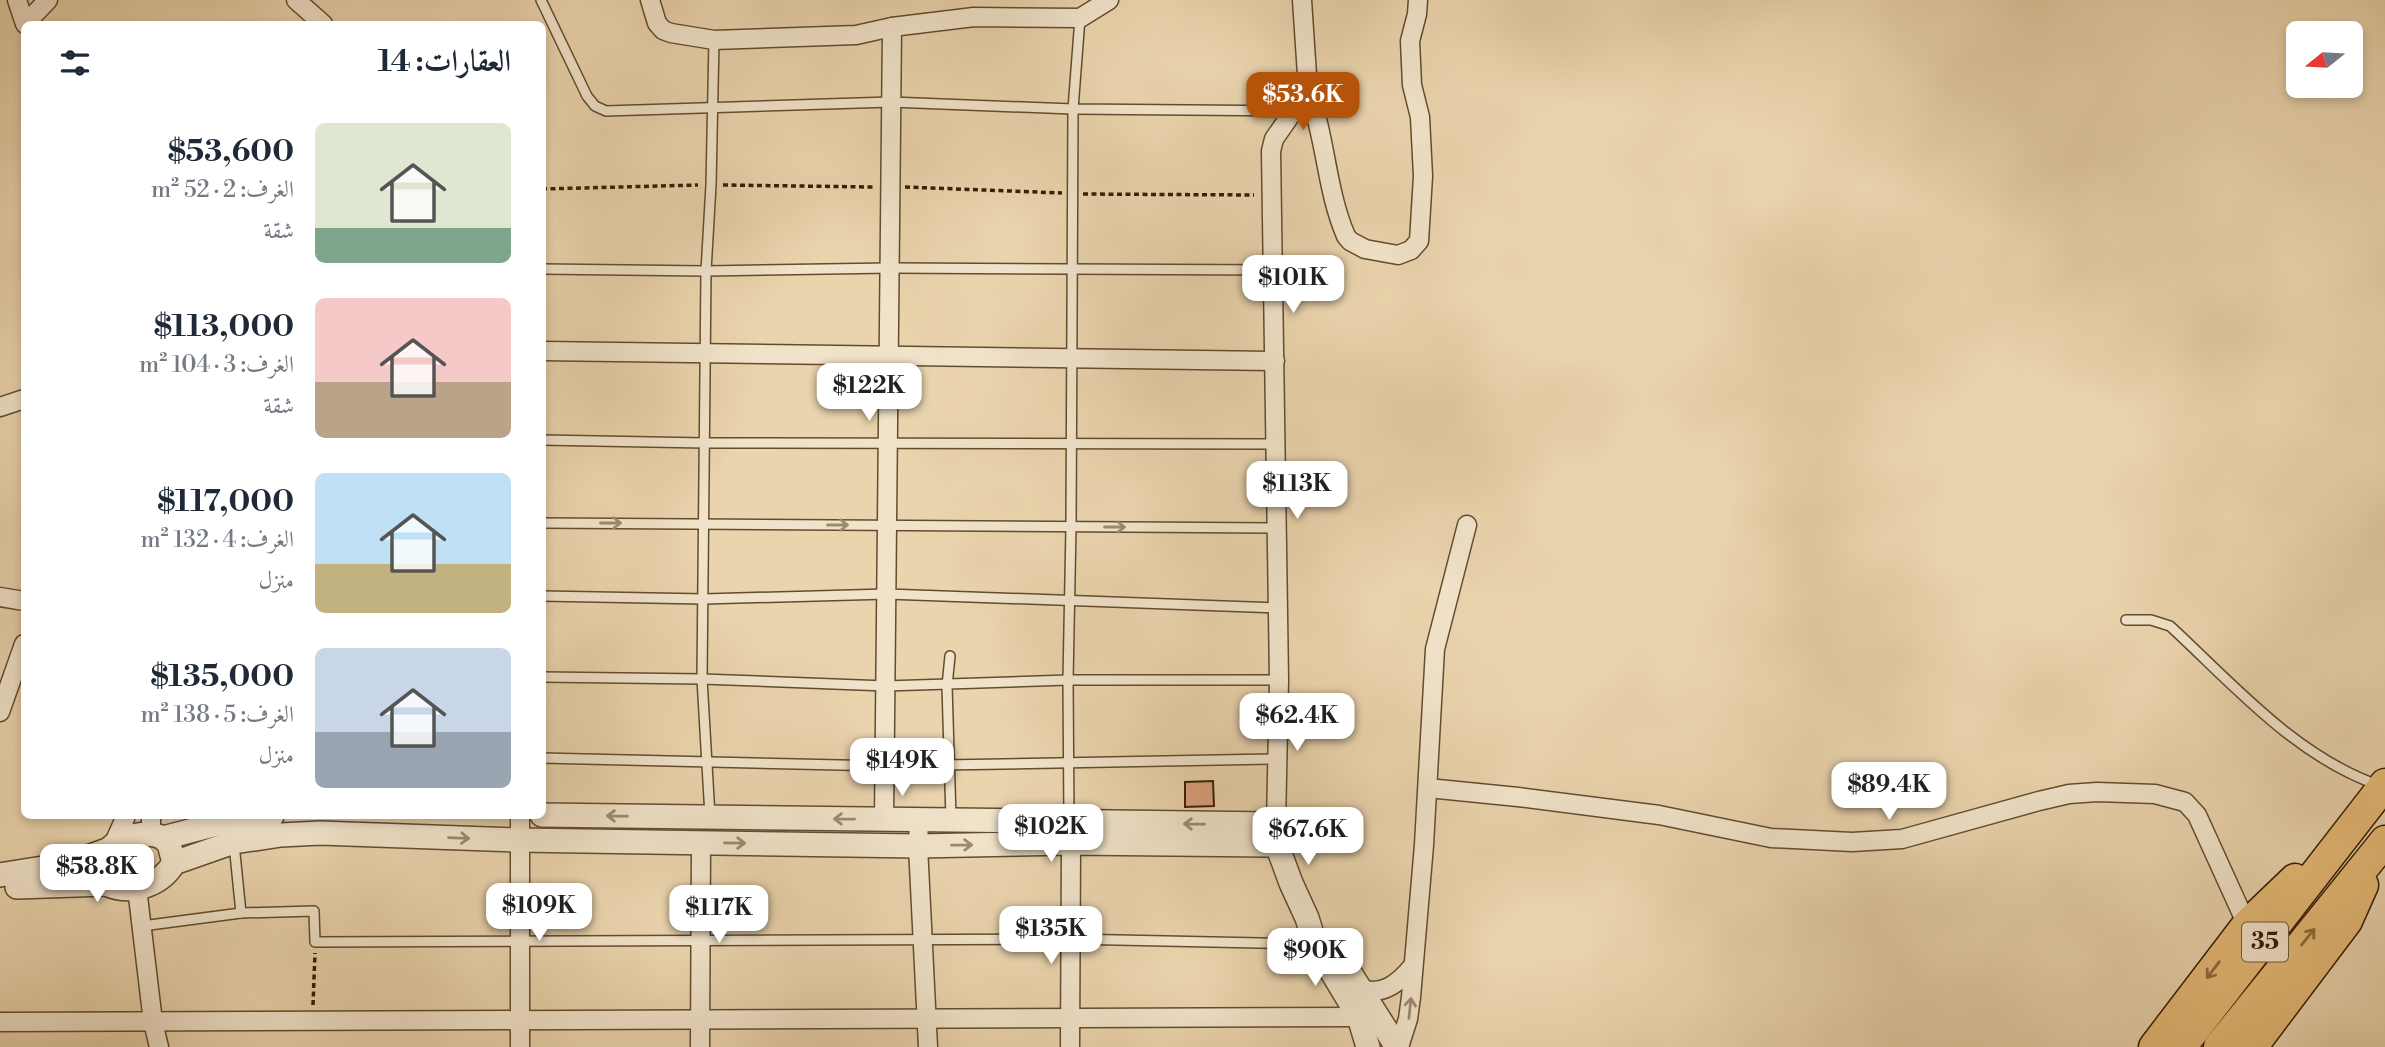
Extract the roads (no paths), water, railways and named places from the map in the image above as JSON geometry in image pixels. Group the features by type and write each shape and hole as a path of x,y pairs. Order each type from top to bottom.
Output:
{"highway":[{"name":"35","path":"2181,1047 2384,786"},
{"path":"2154,1047 2247,925 2345,834"},
{"name":"35","path":"2219,1047 2381,847"},
{"path":"2252,1047 2347,921 2381,847"}],"street":[{"path":"17,0 24,21"},
{"path":"28,21 48,0"},
{"path":"296,0 320,21"},
{"path":"650,0 657,23 663,30 713,40 838,36 974,17 1080,18 1109,0"},
{"path":"1302,0 1308,90 1323,138 1334,201 1346,236 1364,248 1398,255 1411,250 1419,242 1423,176 1420,117 1412,85 1410,41 1418,0"},
{"path":"884,820 892,27"},
{"path":"1308,90 1274,139 1271,151 1278,528 1276,835 1315,944 1359,1017 1368,1047"},
{"path":"546,351 1275,361"},
{"path":"0,407 21,399"},
{"path":"1398,1047 1408,1019 1428,788 1435,649 1467,525"},
{"path":"0,597 21,600"},
{"path":"0,712 21,652"},
{"path":"1428,788 1659,816 1771,838 1863,842 1902,839 1997,811 2069,794 2155,794 2185,802 2197,815 2247,925"},
{"path":"546,815 919,820 1070,833 1276,835"},
{"path":"106,884 100,869 124,819"},
{"path":"0,875 68,864 155,829 242,819"},
{"path":"520,819 520,1047"},
{"path":"919,820 928,1047"},
{"path":"155,829 172,850 174,863"},
{"path":"0,888 106,884 122,889 137,888 162,878 174,863 233,842 320,832 518,840 919,846 1070,833"},
{"path":"1070,833 1070,1047"},
{"path":"700,1047 701,843"},
{"path":"137,888 153,1022 159,1047"},
{"path":"1307,918 1328,939 1398,1047"},
{"path":"1359,988 1373,992 1383,990 1399,981 1412,967"},
{"path":"0,1022 1359,1017"}],"lane":[{"path":"541,0 587,96 595,106 606,111 891,102 1073,109 1295,111"},
{"path":"1070,833 1068,680 1073,358 1073,109 1080,18"},
{"path":"710,817 702,679 706,271 711,185 713,40"},
{"path":"546,269 1273,270"},
{"path":"546,440 1276,444"},
{"path":"546,523 1278,528"},
{"path":"546,596 704,599 887,594 1278,608"},
{"path":"2126,620 2151,620 2170,626 2267,717 2313,752 2348,775 2384,786"},
{"path":"950,656 947,686 951,821"},
{"path":"546,677 702,679 886,686 1068,680 1279,680"},
{"path":"546,758 885,766 1278,759"},
{"path":"233,842 241,913"},
{"path":"142,926 241,913 314,911 315,942 1070,939 1315,944"}]}
